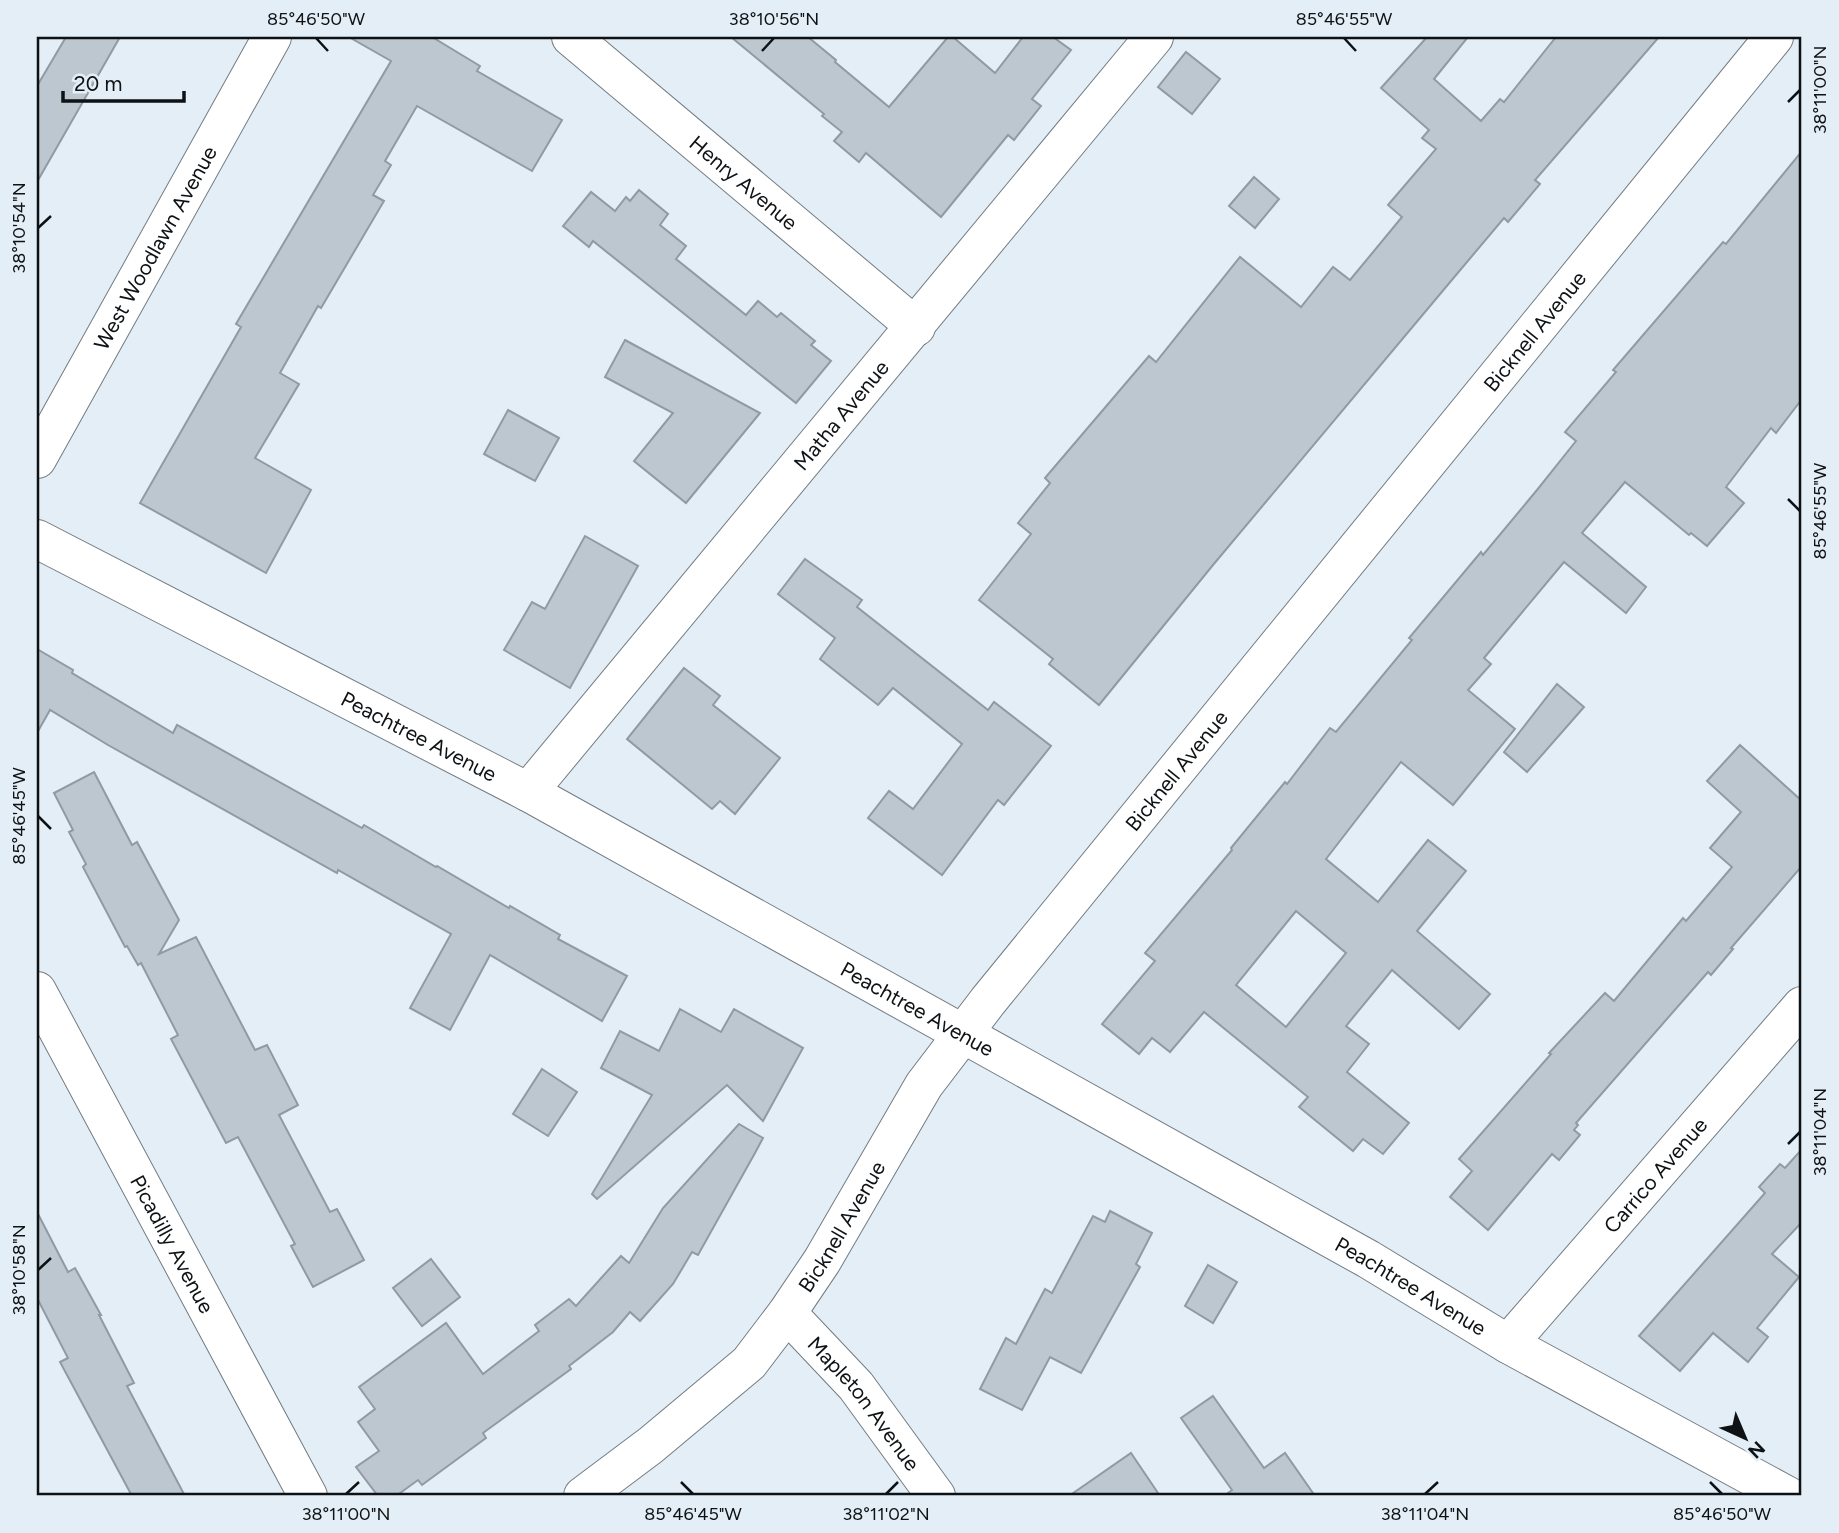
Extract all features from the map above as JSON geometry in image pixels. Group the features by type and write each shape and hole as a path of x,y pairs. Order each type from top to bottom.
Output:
{"street":[{"name":"West Woodlawn Avenue","path":"37,458 272,37"},
{"name":"Henry Avenue","path":"571,37 916,327"},
{"name":"Matha Avenue","path":"528,792 1154,37"},
{"name":"Bicknell Avenue","path":"583,1496 651,1445 749,1363 822,1261 924,1085 962,1034 1774,37"},
{"name":"Peachtree Avenue","path":"37,539 528,792 1368,1259 1508,1344 1788,1496"},
{"name":"Picadilly Avenue","path":"37,991 308,1496"},
{"name":"Carrico Avenue","path":"1508,1344 1802,1006"},
{"name":"Mapleton Avenue","path":"787,1313 856,1386 936,1496"}],"building":[{"path":"66,37 120,37 37,182 37,86"},
{"path":"349,37 432,37 480,66 477,71 562,120 532,171 417,106 385,161 391,165 373,195 384,201 321,308 318,306 280,373 299,384 255,458 311,490 266,573 140,503 241,327 236,324 391,61"},
{"path":"731,37 808,37 889,107 948,37 953,37 995,73 1023,37 1053,37 1071,50 1032,99 1041,106 1014,140 1008,135 941,217 866,153 859,162 834,141 842,132"},
{"path":"1427,37 1468,37 1434,79 1481,121 1500,99 1504,102 1556,37 1659,37 1535,180 1540,184 1508,222 1504,218 1099,705 1049,664 1053,659 979,600 1031,534 1018,523 1050,483 1045,478 1149,356 1156,362 1240,257 1301,307 1333,267 1350,280 1402,217 1388,205 1436,149 1422,138 1429,130 1381,88"},
{"path":"1186,52 1220,79 1192,114 1158,87"},
{"path":"1802,151 1802,399 1776,433 1771,428 1726,487 1744,503 1707,546 1691,533 1689,535 1625,482 1582,533 1646,587 1626,613 1564,562 1484,658 1491,664 1468,690 1515,729 1453,805 1401,762 1326,859 1378,902 1428,840 1466,871 1417,931 1490,994 1459,1029 1392,970 1346,1026 1369,1044 1347,1072 1409,1123 1383,1154 1363,1139 1353,1151 1299,1107 1308,1097 1204,1012 1170,1052 1152,1038 1139,1054 1102,1024 1155,961 1145,953 1285,782 1287,784 1330,728 1336,732 1412,640 1409,638 1537,490 1576,441 1565,432 1616,372 1613,370 1723,242 1726,244","holes":["1296,911 1346,953 1286,1027 1236,985"]},
{"path":"1254,177 1279,199 1255,228 1229,206"},
{"path":"639,190 668,214 660,225 686,246 676,259 746,315 758,301 777,317 781,313 815,341 811,345 831,361 796,403 593,241 589,247 563,226 591,192 615,211 626,197 630,201"},
{"path":"625,340 760,413 686,503 634,461 673,413 605,377"},
{"path":"508,410 559,438 535,481 484,454"},
{"path":"585,536 638,566 570,688 504,650 532,602 545,609"},
{"path":"805,559 862,600 857,607 988,710 994,702 1051,746 1004,805 998,800 942,875 868,818 889,791 913,809 962,744 893,688 878,705 820,659 835,638 778,594"},
{"path":"37,649 173,733 177,725 362,828 364,825 509,908 510,906 560,935 558,939 627,976 602,1021 490,955 450,1030 410,1008 451,934 338,870 337,873 50,710 37,733"},
{"path":"684,668 720,696 713,705 780,758 735,814 720,801 712,809 627,739"},
{"path":"1557,684 1584,707 1527,772 1504,752"},
{"path":"1740,745 1802,801 1802,866 1711,975 1708,972 1576,1123 1578,1125 1574,1130 1580,1135 1559,1160 1552,1154 1488,1230 1450,1197 1472,1171 1459,1159 1551,1054 1549,1053 1605,993 1614,1001 1683,918 1686,921 1732,867 1710,848 1741,812 1707,781"},
{"path":"94,772 132,845 137,842 179,920 159,954 196,937 255,1050 267,1045 298,1105 279,1115 330,1212 337,1209 364,1260 313,1287 291,1246 295,1244 238,1137 226,1143 171,1039 178,1035 141,963 138,965 127,946 125,947 83,867 86,864 69,832 73,830 54,793"},
{"path":"680,1009 721,1032 734,1009 803,1048 763,1121 727,1085 597,1199 592,1194 652,1095 601,1068 620,1031 659,1051"},
{"path":"542,1069 577,1092 548,1136 513,1114"},
{"path":"739,1124 763,1138 698,1255 692,1252 673,1284 640,1321 630,1312 613,1332 569,1366 571,1369 483,1433 486,1438 422,1485 418,1480 396,1496 378,1496 356,1467 379,1451 358,1422 375,1409 359,1387 446,1323 483,1374 539,1331 535,1325 569,1299 576,1306 621,1256 629,1263 663,1208"},
{"path":"1802,1149 1802,1222 1772,1254 1799,1277 1757,1328 1768,1337 1748,1362 1713,1333 1680,1371 1639,1336 1765,1193 1759,1187 1780,1164 1785,1168"},
{"path":"1110,1211 1152,1233 1136,1264 1140,1267 1081,1373 1050,1357 1022,1410 980,1389 1006,1338 1016,1344 1045,1289 1052,1293 1093,1216 1105,1222"},
{"path":"37,1212 68,1272 75,1268 101,1315 134,1383 127,1386 185,1496 132,1496 60,1362 68,1358 37,1298"},
{"path":"431,1259 460,1297 422,1326 393,1288"},
{"path":"1208,1265 1237,1282 1213,1323 1185,1306"},
{"path":"1213,1396 1264,1468 1285,1453 1315,1496 1224,1496 1232,1490 1181,1418"},
{"path":"1131,1453 1160,1496 1069,1496"}]}
